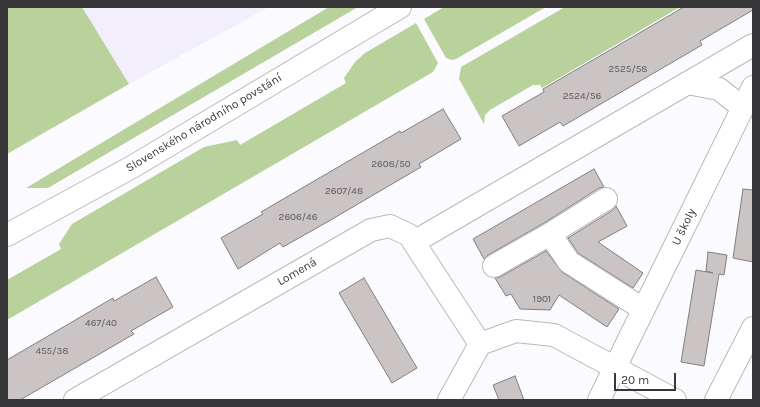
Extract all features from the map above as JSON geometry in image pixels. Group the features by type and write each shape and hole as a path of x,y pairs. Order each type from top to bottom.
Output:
{"street":[{"name":"Slovenského národního povstání","path":"7,235 132,166 400,7"},
{"path":"414,242 753,45"},
{"path":"687,84 719,89 742,108"},
{"name":"U školy","path":"599,400 753,87"},
{"path":"494,266 550,234 606,199"},
{"name":"Lomená","path":"75,400 371,230 390,226 409,235 480,344"},
{"path":"550,234 569,262 644,310"},
{"path":"716,400 753,328"},
{"path":"448,400 480,344 516,331 554,335 675,400"}],"shaded area":[{"path":"82,7 269,7 129,84"}],"green space":[{"path":"7,7 82,7 129,84 7,154"},
{"path":"329,7 358,7 48,188 26,188"},
{"path":"444,7 546,7 452,60 446,58 424,19"},
{"path":"565,7 680,7 542,88 540,85 533,85 490,110 485,115 484,124 459,79 461,67"},
{"path":"416,23 438,63 433,72 7,320 7,280 61,249 59,244 72,224 204,147 237,140 240,145 346,83 344,78 355,62 365,53"}],"building":[{"path":"684,7 753,7 753,10 700,41 702,45 563,126 560,122 519,146 502,116 544,92 543,89"},
{"path":"443,109 461,139 419,164 421,167 329,221 283,247 280,243 238,269 221,238 263,214 261,212 400,131 401,133"},
{"path":"594,169 604,187 599,188 544,223 488,255 484,259 473,239"},
{"path":"743,189 753,190 753,262 733,258"},
{"path":"616,206 627,226 598,242 643,273 633,288 578,253 568,238 613,210"},
{"path":"546,251 562,272 619,309 607,327 559,295 550,310 520,309 511,294 506,296 495,278 500,277"},
{"path":"708,252 727,255 724,275 719,274 704,366 681,362 696,270 713,273 706,271"},
{"path":"156,277 173,307 131,331 134,334 20,400 7,400 7,360 113,298 114,301"},
{"path":"364,278 417,368 392,383 339,293"},
{"path":"515,376 524,400 499,400 493,385"}]}
